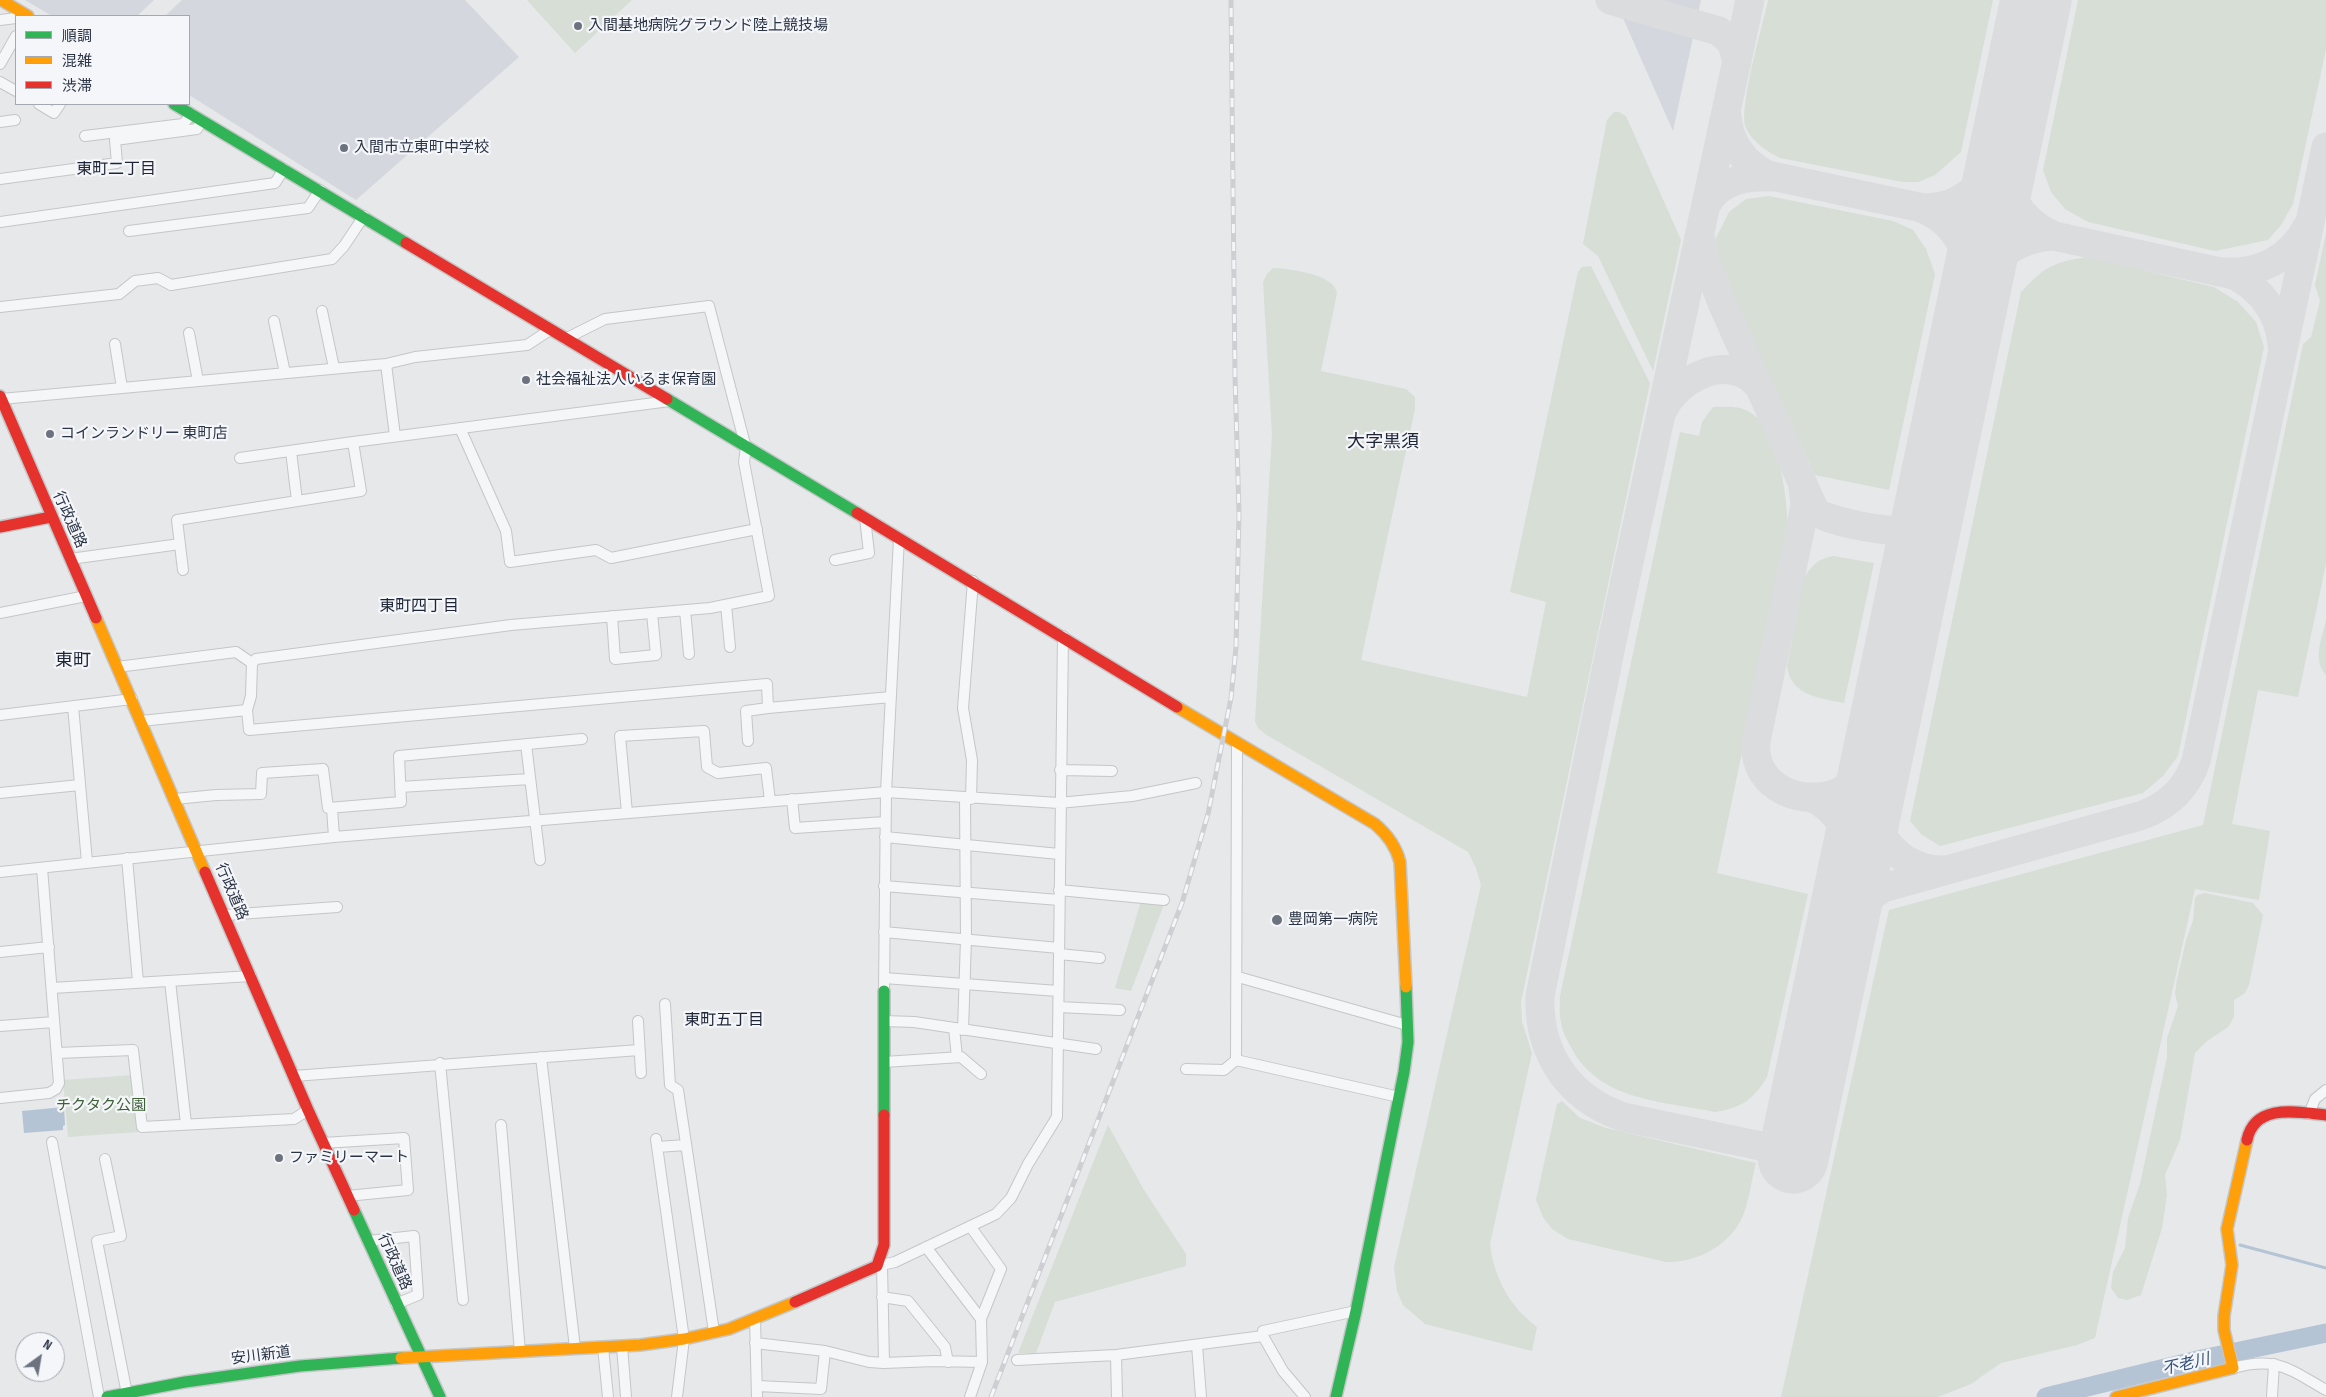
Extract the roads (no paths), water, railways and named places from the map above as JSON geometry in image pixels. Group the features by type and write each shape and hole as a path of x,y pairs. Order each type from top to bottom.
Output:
{"main road":[{"path":"1,0 25,15"},
{"path":"176,105 364,216 746,448 973,581 1237,744 1374,824 1394,842 1400,862 1408,1025 1406,1062 1356,1311 1336,1397"},
{"name":"行政道路","path":"1,398 5,422 52,518 142,721 308,1110 440,1397"},
{"path":"0,527 52,518"},
{"path":"879,1265 884,1246 884,991"},
{"path":"2116,1397 2231,1359 2224,1330 2224,1316 2232,1265 2227,1229 2249,1130 2256,1119 2268,1114 2326,1116"},
{"name":"安川新道","path":"107,1397 244,1373 421,1357 622,1346 684,1339 755,1319 879,1265"}],"street":[{"path":"0,20 15,18"},
{"path":"0,64 15,38"},
{"path":"0,82 15,90"},
{"path":"40,105 54,113 59,105"},
{"path":"85,136 184,124 192,114"},
{"path":"0,122 15,120"},
{"path":"0,179 117,163 116,140 198,129 202,120"},
{"path":"0,222 275,183 284,169"},
{"path":"129,231 308,208 320,190"},
{"path":"0,307 119,294 136,280 158,278 171,285 332,259 344,246 364,216"},
{"path":"565,339 605,319 709,306 746,448 744,462 769,596 726,605 511,625 256,659 252,663 251,696 247,710 249,730 767,684 768,708"},
{"path":"322,311 334,368"},
{"path":"274,321 285,373"},
{"path":"1,398 386,364 415,357 526,345 550,330"},
{"path":"189,333 198,381"},
{"path":"115,344 122,388"},
{"path":"386,364 395,436"},
{"path":"240,458 395,436 670,402"},
{"path":"460,428 506,532 510,562 596,550 611,558 757,529"},
{"path":"183,570 177,520 361,491 353,442"},
{"path":"291,451 297,501"},
{"path":"835,560 869,553 865,518"},
{"path":"884,991 885,822 899,538"},
{"path":"70,559 180,544"},
{"path":"957,1057 966,984 966,845 972,760 963,708 973,581"},
{"path":"0,613 86,596"},
{"path":"726,605 730,647"},
{"path":"685,610 689,654"},
{"path":"612,616 615,659 656,655 652,613"},
{"path":"884,1363 879,1265 895,1262 996,1214 1011,1198 1028,1164 1057,1117 1059,803 1063,636"},
{"path":"117,666 236,652 252,663"},
{"path":"748,740 746,711 891,697"},
{"path":"0,715 132,699"},
{"path":"73,706 87,862"},
{"path":"142,721 247,710"},
{"path":"627,813 620,736 704,731 707,767 718,773 766,768 770,801"},
{"path":"175,799 216,795 261,794 262,774 323,769 328,808 401,802 399,756 582,739"},
{"path":"526,744 540,860"},
{"path":"1186,1069 1224,1070 1236,1060 1238,977 1237,744"},
{"path":"1060,770 1112,771"},
{"path":"400,787 530,779"},
{"path":"0,872 334,837 886,792 1059,803 1132,796 1196,783"},
{"path":"0,793 80,785"},
{"path":"792,799 795,828 885,822"},
{"path":"332,808 334,837"},
{"path":"885,837 1059,854"},
{"path":"128,858 138,982"},
{"path":"0,1098 49,1093 56,1089 59,1084 42,868"},
{"path":"884,886 966,893 1164,900"},
{"path":"224,915 337,907"},
{"path":"884,932 966,939 1100,958"},
{"path":"0,952 48,948"},
{"path":"52,988 251,976"},
{"path":"1238,977 1408,1025"},
{"path":"884,978 1058,991"},
{"path":"170,980 186,1124"},
{"path":"665,1004 670,1085 678,1090 714,1332"},
{"path":"1058,1007 1120,1010"},
{"path":"638,1021 641,1073"},
{"path":"884,1021 914,1022 1058,1045 1096,1049"},
{"path":"0,1026 54,1022"},
{"path":"57,1053 133,1050 142,1127 294,1119 308,1110"},
{"path":"294,1076 639,1050"},
{"path":"541,1056 574,1348"},
{"path":"884,1062 961,1057 981,1074"},
{"path":"1236,1060 1399,1097"},
{"path":"440,1064 463,1300"},
{"path":"2309,1114 2315,1099 2326,1090"},
{"path":"501,1124 520,1352"},
{"path":"323,1143 404,1138 408,1190 347,1196"},
{"path":"52,1142 99,1397"},
{"path":"677,1397 684,1339 657,1143 686,1145"},
{"path":"105,1159 121,1236 97,1241 127,1394"},
{"path":"970,1226 1001,1269 981,1319 982,1362 970,1397"},
{"path":"368,1241 414,1236 418,1295 396,1304"},
{"path":"926,1248 981,1319"},
{"path":"882,1297 908,1300 945,1347 948,1362"},
{"path":"1305,1397 1283,1370 1263,1331 1356,1311"},
{"path":"755,1319 757,1397"},
{"path":"1017,1360 1116,1355 1264,1336"},
{"path":"755,1343 825,1351 869,1362 982,1362"},
{"path":"1197,1345 1201,1397"},
{"path":"622,1346 626,1397"},
{"path":"603,1347 608,1397"},
{"path":"757,1386 821,1389 825,1351"},
{"path":"1116,1355 1117,1397"},
{"path":"2231,1359 2284,1366 2326,1390"},
{"path":"2272,1397 2274,1364"}],"water":[{"path":"64,1107 65,1125 63,1130 24,1133 22,1111"}],"waterway":[{"path":"2240,1245 2326,1268"},
{"name":"不老川","path":"2046,1397 2202,1359 2326,1333"}],"railway":[{"path":"991,1397 1182,903 1208,814 1231,698 1236,647 1239,513 1235,376 1231,0"}],"place":[{"name":"入間基地病院グラウンド陸上競技場","path":"578,26"},
{"name":"入間市立東町中学校","path":"344,148"},
{"name":"社会福祉法人いるま保育園","path":"526,380"},
{"name":"コインランドリー 東町店","path":"50,434"},
{"name":"豊岡第一病院","path":"1277,920"},
{"name":"ファミリーマート","path":"279,1158"}],"district":[{"name":"東町二丁目","path":"116,170"},
{"name":"大字黒須","path":"1383,442"},
{"name":"東町四丁目","path":"419,607"},
{"name":"東町","path":"73,661"},
{"name":"東町五丁目","path":"724,1021"}],"park label":[{"name":"チクタク公園","path":"101,1106"}]}
